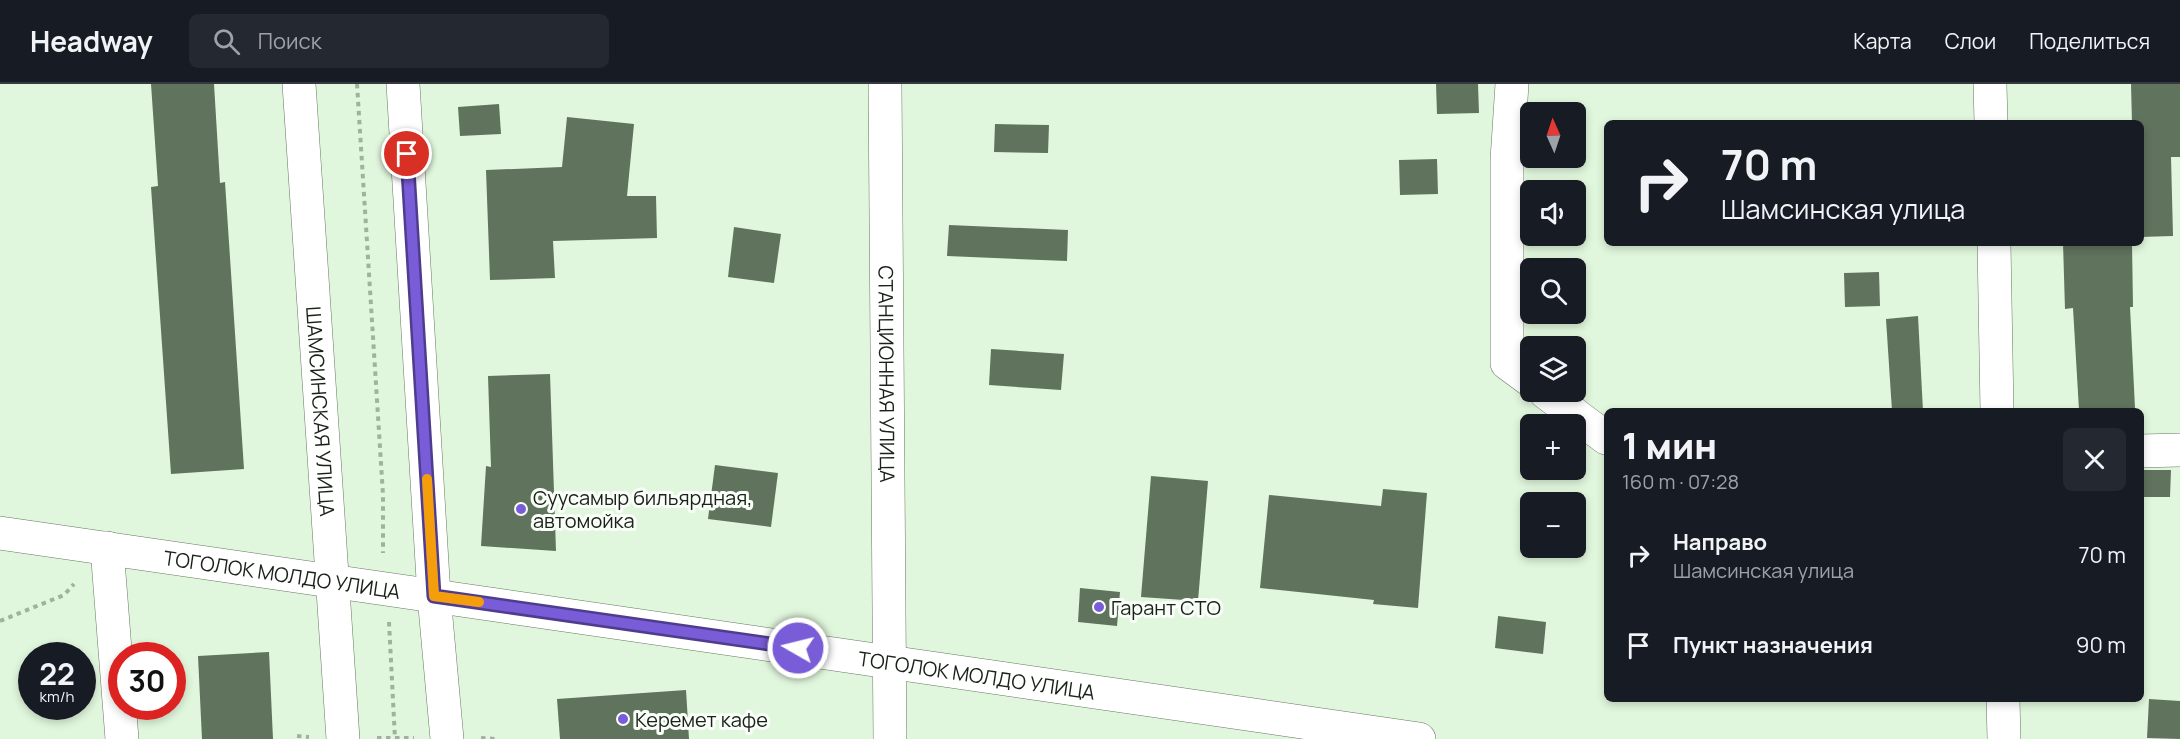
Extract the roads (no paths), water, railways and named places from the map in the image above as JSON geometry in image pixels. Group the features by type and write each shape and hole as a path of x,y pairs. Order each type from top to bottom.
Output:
{"street":[{"name":"ШАМСИНСКАЯ УЛИЦА","path":"299,84 343,739"},
{"path":"403,84 434,596 447,738"},
{"name":"СТАНЦИОННАЯ УЛИЦА","path":"885,84 890,739"},
{"path":"1512,84 1507,160 1507,363 1520,373"},
{"path":"1990,84 1991,120"},
{"path":"1994,246 1997,408"},
{"path":"1558,402 1604,436"},
{"path":"2144,451 2180,450"},
{"name":"ТОГОЛОК МОЛДО УЛИЦА","path":"0,533 1419,739"},
{"path":"107,548 122,739"},
{"path":"2003,702 2004,739"}],"place":[{"name":"Суусамыр бильярдная, автомойка","path":"521,509"},
{"name":"Гарант СТО","path":"1099,607"},
{"name":"Керемет кафе","path":"623,719"}]}
